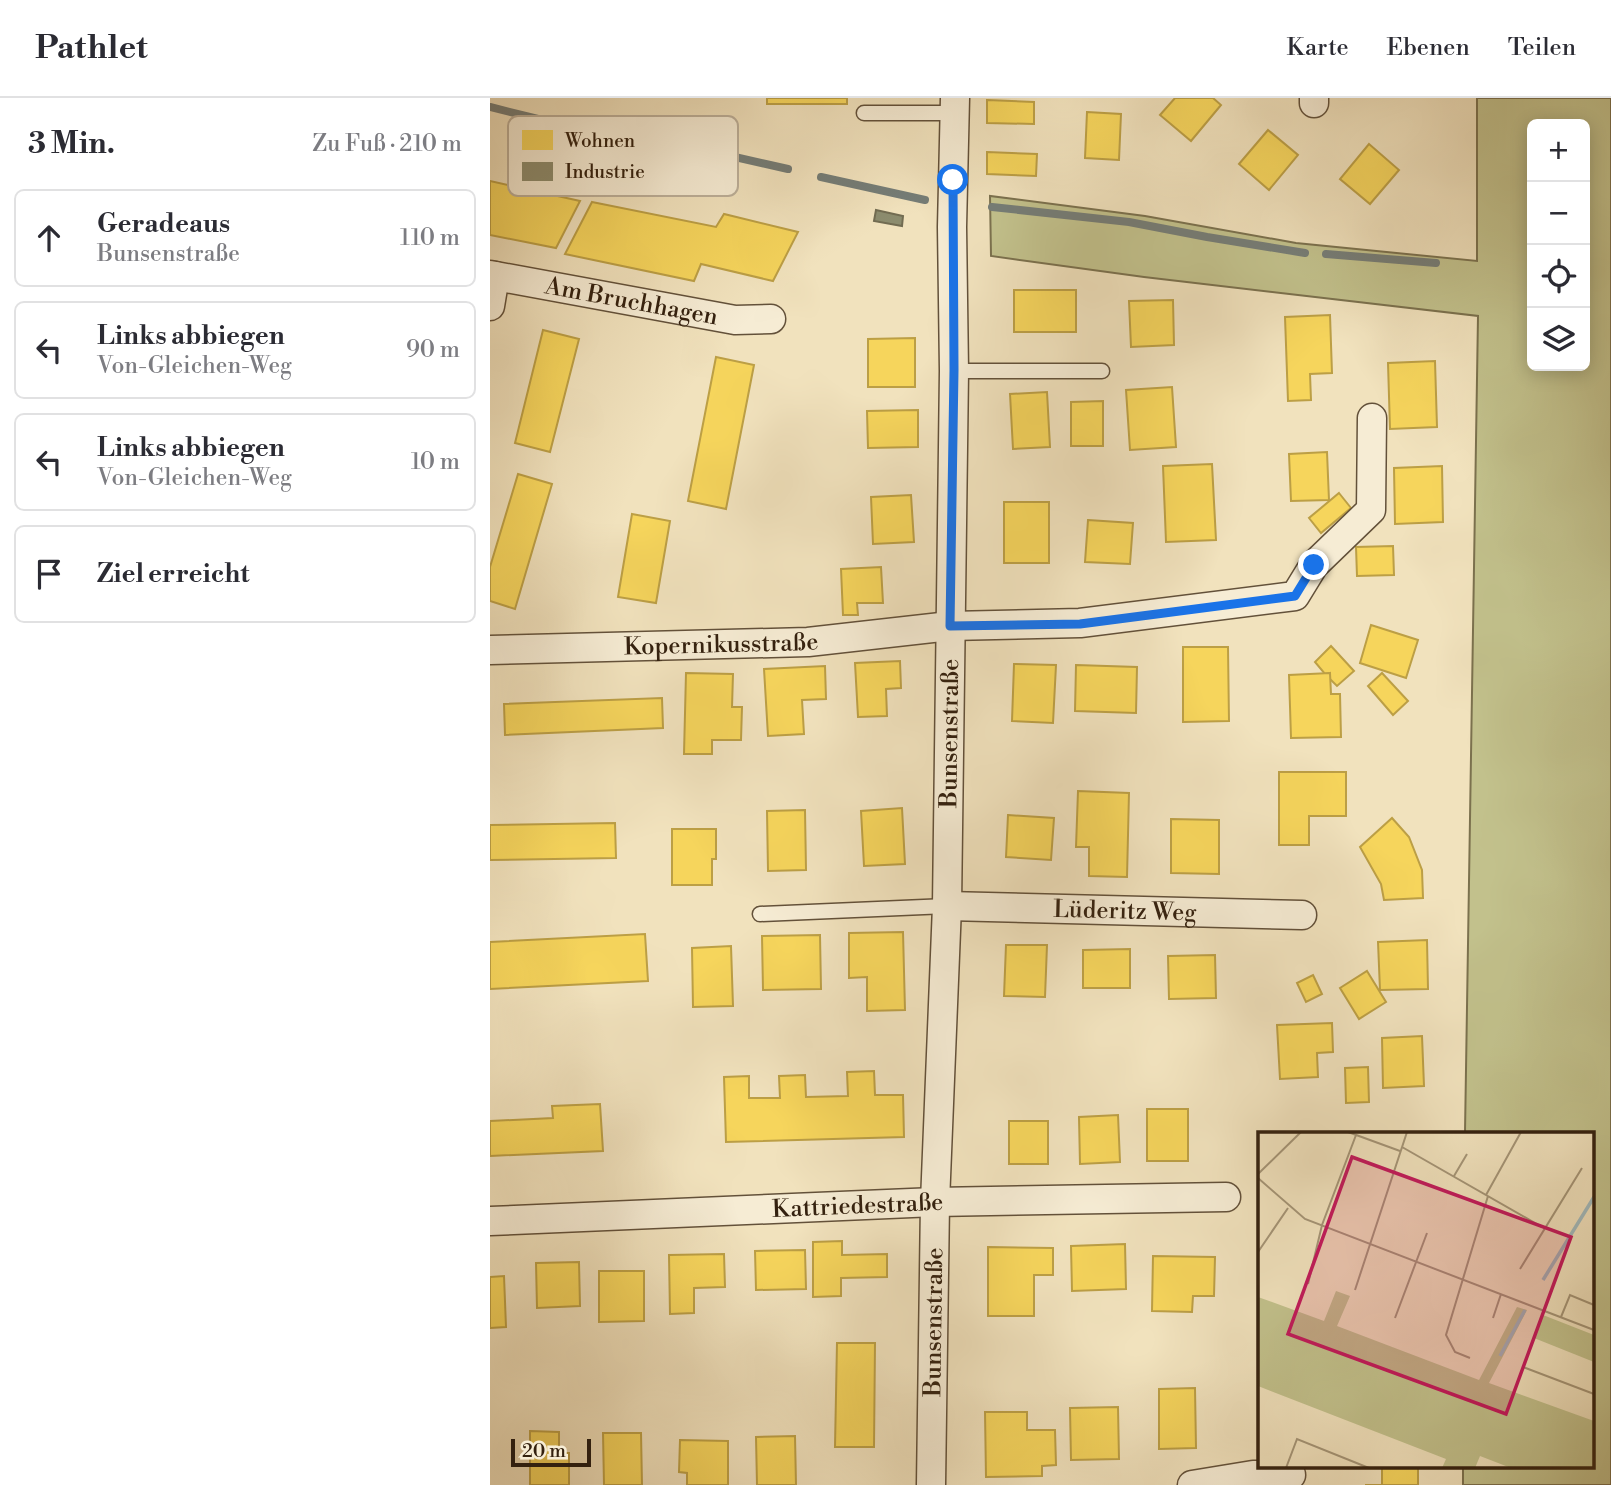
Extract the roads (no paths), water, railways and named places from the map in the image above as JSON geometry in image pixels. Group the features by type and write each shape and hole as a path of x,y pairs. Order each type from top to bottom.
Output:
{"street":[{"name":"Bunsenstraße","path":"931,1485 935,1202 947,906 955,106"},
{"path":"490,306 493,275"},
{"name":"Am Bruchhagen","path":"493,275 735,320 771,319"},
{"name":"Kopernikusstraße","path":"490,650 808,642 950,626 1080,624 1295,596 1314,565 1370,510 1372,418"},
{"name":"Lüderitz Weg","path":"947,906 1302,915"},
{"name":"Kattriedestraße","path":"490,1221 935,1202 1226,1197"},
{"path":"1192,1485 1253,1475 1292,1475"}],"lane":[{"path":"864,113 955,106"},
{"path":"954,370 1102,371"},
{"path":"760,914 947,906"}],"waterway":[{"path":"490,107 526,116"},
{"path":"738,158 788,169"},
{"path":"821,177 925,200"},
{"path":"992,207 1129,222 1305,253"},
{"path":"1326,254 1436,263"}]}
